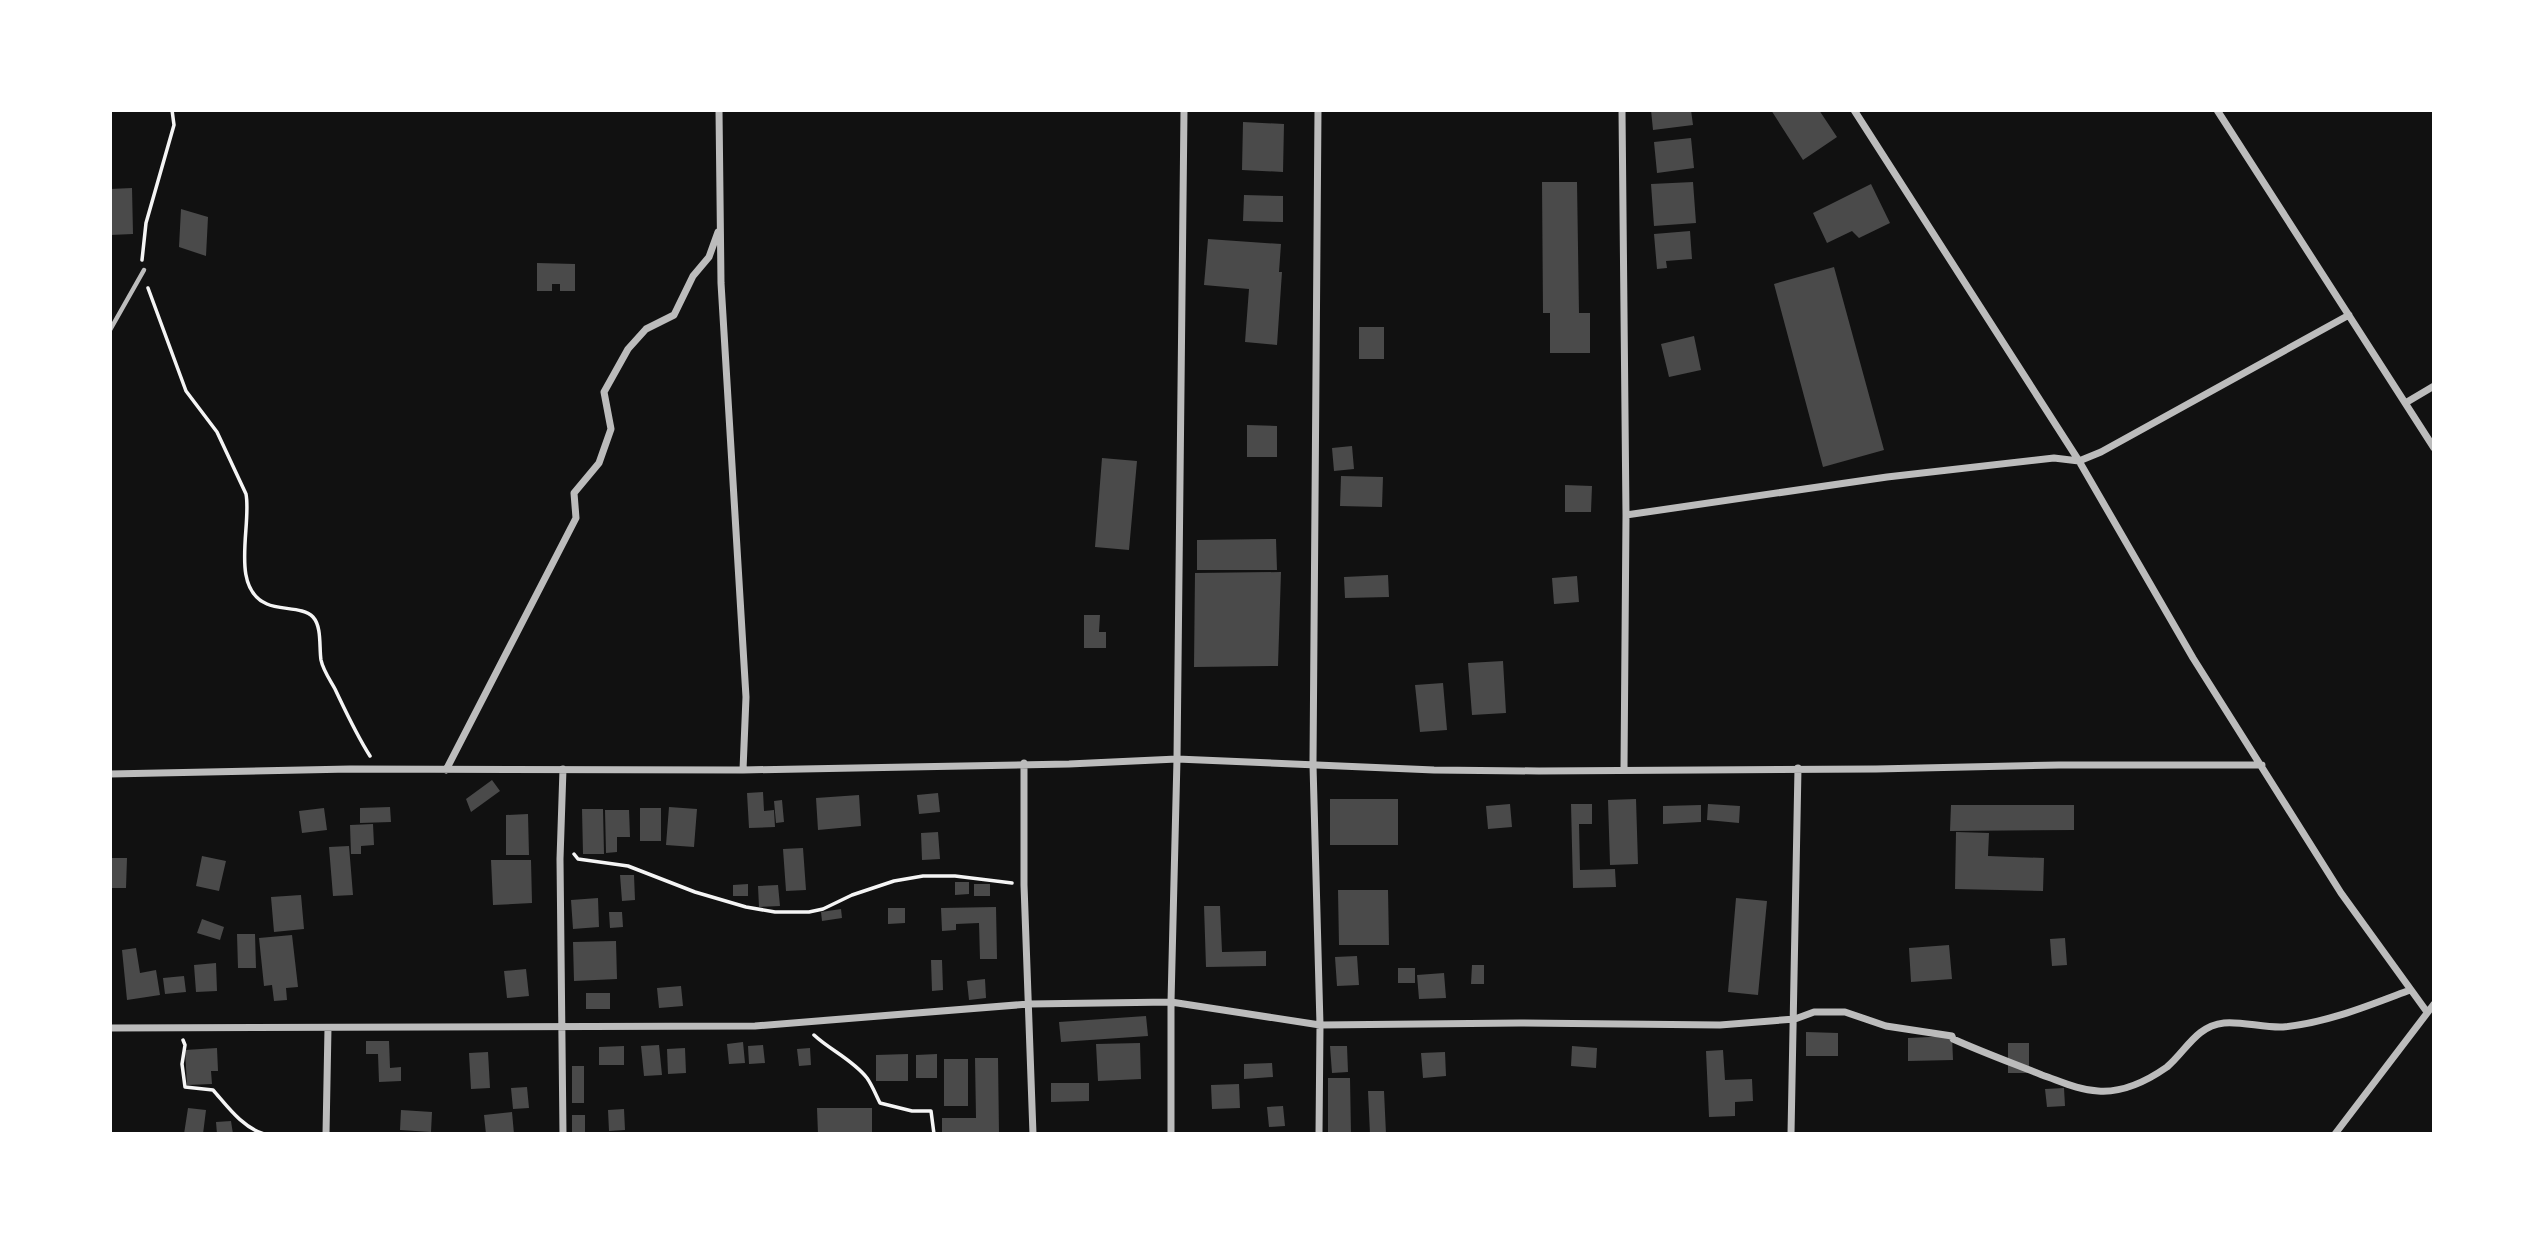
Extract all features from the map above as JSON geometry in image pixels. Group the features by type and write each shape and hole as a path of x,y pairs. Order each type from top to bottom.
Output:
{"street":[{"path":"719,110 719,228 746,697 743,770"},
{"path":"1171,1134 1184,110"},
{"path":"1318,110 1313,765 1320,1025 1319,1134"},
{"path":"1622,110 1626,514 1624,769"},
{"path":"1854,110 2079,461 2193,658 2340,892 2427,1012"},
{"path":"2217,110 2407,402 2434,448"},
{"path":"446,770 576,518 574,493 599,463 611,429 604,392 628,349 646,329 674,315 693,276 709,257 719,228"},
{"path":"1626,514 1887,477 2054,458 2079,461 2185,407 2349,315"},
{"path":"2407,402 2434,386"},
{"path":"110,774 378,770 743,770 1177,760 1434,770 2262,765"},
{"path":"1024,763 1024,885 1034,1134"},
{"path":"1791,1134 1798,768"},
{"path":"563,769 563,1134"},
{"path":"110,1028 755,1026 1029,1004 1171,1002 1320,1025 1720,1025 1795,1019 1814,1012 1845,1012 1886,1026 1952,1036 1953,1039 2052,1079 2100,1092 2137,1085 2157,1074 2174,1061 2192,1038 2225,1022 2284,1027 2351,1012 2410,990"},
{"path":"2335,1134 2434,1004"},
{"path":"326,1134 328,1028"}],"lane":[{"path":"110,330 144,270"}],"path":[{"path":"172,110 174,125 146,223 141,256 149,293 186,391 217,432 246,494 246,578 261,601 306,613 313,618 317,625 321,661 352,726 378,770"},
{"path":"561,837 578,859 628,866 695,892 746,907 775,912 809,912 823,909 852,895 894,881 923,876 985,879 1024,885"},
{"path":"177,1027 185,1045 182,1064 186,1087 214,1090 237,1117 255,1131 264,1134"},
{"path":"810,1030 828,1049 866,1077 880,1103 912,1111 931,1111 934,1134"}],"building":[{"path":"1651,110 1691,110 1693,125 1653,130"},
{"path":"1771,110 1819,110 1837,137 1803,160"},
{"path":"1243,122 1284,124 1283,172 1242,170"},
{"path":"1691,138 1694,168 1657,173 1654,142"},
{"path":"1542,182 1577,182 1579,313 1590,313 1590,353 1550,353 1550,313 1543,313"},
{"path":"1693,182 1696,223 1654,226 1651,184"},
{"path":"1871,184 1890,223 1859,238 1852,231 1827,243 1813,213"},
{"path":"132,188 133,234 110,235 110,189"},
{"path":"1244,195 1283,196 1283,222 1243,221"},
{"path":"181,209 208,217 206,256 179,247"},
{"path":"1690,231 1692,259 1666,261 1667,268 1657,269 1654,234"},
{"path":"1208,239 1281,244 1279,272 1282,272 1277,345 1245,342 1249,289 1204,285"},
{"path":"537,263 575,264 575,291 560,291 560,284 552,284 552,291 537,291"},
{"path":"1834,267 1884,450 1823,467 1774,284"},
{"path":"1359,327 1384,327 1384,359 1359,359"},
{"path":"1694,336 1701,370 1669,377 1661,344"},
{"path":"1247,425 1277,426 1277,457 1247,457"},
{"path":"1352,446 1354,469 1334,471 1332,448"},
{"path":"1102,458 1137,461 1129,550 1095,547"},
{"path":"1341,476 1383,477 1382,507 1340,506"},
{"path":"1565,485 1592,486 1591,512 1565,512"},
{"path":"1276,539 1277,570 1197,570 1197,540"},
{"path":"1281,572 1278,666 1194,667 1195,573"},
{"path":"1388,575 1389,597 1345,598 1344,577"},
{"path":"1577,576 1579,602 1554,604 1552,578"},
{"path":"1084,615 1100,615 1099,632 1106,632 1106,648 1084,648"},
{"path":"1503,661 1506,713 1472,715 1468,663"},
{"path":"1443,683 1447,730 1420,732 1415,685"},
{"path":"492,780 500,791 471,812 466,799"},
{"path":"763,792 764,811 774,810 775,827 749,828 747,793"},
{"path":"938,793 940,812 919,814 917,795"},
{"path":"859,795 861,826 818,830 816,798"},
{"path":"1330,799 1398,799 1398,845 1330,845"},
{"path":"1636,799 1638,864 1610,865 1608,800"},
{"path":"782,800 784,822 776,823 774,801"},
{"path":"1510,804 1512,827 1488,829 1486,806"},
{"path":"1571,804 1592,804 1592,824 1579,824 1580,870 1615,869 1616,887 1573,888"},
{"path":"1708,804 1740,806 1739,823 1707,820"},
{"path":"1701,805 1701,822 1663,824 1663,806"},
{"path":"1951,805 2074,805 2074,830 1950,831"},
{"path":"390,807 391,822 360,823 360,808"},
{"path":"669,807 697,809 694,847 666,845"},
{"path":"324,808 327,830 302,833 299,811"},
{"path":"640,808 661,808 661,841 640,841"},
{"path":"582,809 603,809 604,854 583,854"},
{"path":"605,810 629,810 630,837 617,837 617,852 606,853"},
{"path":"528,814 529,855 506,855 506,815"},
{"path":"373,824 374,845 361,846 361,854 351,854 350,825"},
{"path":"938,832 940,859 922,860 921,833"},
{"path":"1956,832 1989,833 1988,856 2044,858 2043,891 1955,889"},
{"path":"349,846 353,895 333,896 329,847"},
{"path":"803,848 806,890 786,891 783,849"},
{"path":"202,856 226,861 219,891 196,886"},
{"path":"110,858 127,858 126,888 110,888"},
{"path":"491,860 531,860 532,903 493,905"},
{"path":"620,875 634,875 635,900 622,901"},
{"path":"955,882 969,882 969,894 955,895"},
{"path":"748,884 748,896 733,896 733,885"},
{"path":"974,884 990,884 990,896 974,896"},
{"path":"778,885 780,906 759,907 758,886"},
{"path":"1338,890 1388,890 1389,945 1339,945"},
{"path":"301,895 304,929 274,932 271,897"},
{"path":"598,898 599,927 573,929 571,900"},
{"path":"1736,898 1767,901 1758,995 1728,992"},
{"path":"1204,906 1220,906 1222,952 1266,951 1266,966 1206,967"},
{"path":"996,907 997,959 980,959 979,923 956,924 956,930 942,931 941,908"},
{"path":"888,908 905,908 905,923 888,924"},
{"path":"841,909 842,918 822,921 821,912"},
{"path":"609,912 622,912 623,927 610,928"},
{"path":"202,919 224,927 220,940 197,933"},
{"path":"237,934 255,934 256,968 238,968"},
{"path":"292,935 298,987 286,988 287,1000 274,1001 272,985 264,986 259,938"},
{"path":"2065,938 2067,965 2052,966 2050,939"},
{"path":"616,941 617,979 574,981 573,942"},
{"path":"1949,945 1952,979 1911,982 1909,948"},
{"path":"136,948 140,973 156,970 160,995 127,1000 122,950"},
{"path":"1357,956 1359,985 1337,986 1335,957"},
{"path":"931,960 942,960 943,990 932,991"},
{"path":"216,963 217,991 196,992 194,965"},
{"path":"1472,965 1484,965 1484,984 1471,984"},
{"path":"1398,968 1415,968 1415,983 1398,983"},
{"path":"526,969 529,996 507,998 504,971"},
{"path":"1444,973 1446,998 1419,999 1417,975"},
{"path":"184,976 186,992 165,994 163,978"},
{"path":"985,979 986,998 969,1000 967,981"},
{"path":"681,986 683,1006 659,1008 657,988"},
{"path":"586,993 610,993 610,1009 586,1009"},
{"path":"1146,1016 1148,1036 1061,1042 1059,1022"},
{"path":"1806,1032 1838,1033 1838,1056 1806,1056"},
{"path":"1952,1036 1953,1060 1908,1061 1908,1038"},
{"path":"366,1041 389,1041 390,1068 401,1067 401,1081 379,1082 378,1054 366,1054"},
{"path":"743,1042 745,1063 729,1064 727,1044"},
{"path":"1140,1043 1141,1079 1098,1081 1096,1044"},
{"path":"2008,1043 2029,1043 2029,1073 2008,1073"},
{"path":"659,1045 662,1075 644,1076 641,1046"},
{"path":"763,1045 765,1063 749,1064 748,1046"},
{"path":"624,1046 624,1065 599,1065 599,1047"},
{"path":"1330,1046 1347,1046 1348,1072 1332,1073"},
{"path":"1572,1046 1597,1048 1596,1068 1571,1066"},
{"path":"217,1048 218,1071 211,1071 212,1084 187,1085 185,1050"},
{"path":"685,1048 686,1073 668,1074 667,1049"},
{"path":"810,1048 811,1065 799,1066 797,1049"},
{"path":"1723,1050 1725,1080 1752,1079 1753,1101 1735,1102 1735,1116 1709,1117 1706,1051"},
{"path":"488,1052 490,1088 471,1089 469,1053"},
{"path":"1445,1052 1446,1076 1423,1078 1421,1053"},
{"path":"908,1054 908,1081 876,1081 876,1055"},
{"path":"937,1054 937,1078 916,1078 916,1055"},
{"path":"975,1058 998,1058 999,1134 942,1134 942,1118 976,1118"},
{"path":"944,1059 968,1059 968,1106 944,1106"},
{"path":"1272,1063 1273,1077 1244,1079 1244,1064"},
{"path":"572,1066 584,1066 584,1103 572,1103"},
{"path":"1328,1078 1350,1078 1351,1134 1328,1134"},
{"path":"1051,1083 1089,1083 1089,1101 1051,1102"},
{"path":"1239,1084 1240,1108 1212,1109 1211,1085"},
{"path":"527,1087 529,1108 513,1109 511,1088"},
{"path":"2064,1088 2065,1106 2047,1107 2045,1089"},
{"path":"1368,1091 1384,1091 1386,1134 1370,1134"},
{"path":"1283,1106 1285,1126 1269,1127 1267,1107"},
{"path":"188,1108 206,1110 203,1134 184,1134"},
{"path":"817,1108 872,1108 872,1134 818,1134"},
{"path":"624,1109 625,1130 609,1131 608,1110"},
{"path":"401,1110 432,1112 431,1132 400,1130"},
{"path":"512,1112 514,1134 486,1134 484,1115"},
{"path":"572,1115 585,1115 585,1134 572,1134"},
{"path":"231,1121 233,1134 217,1134 216,1122"}]}
